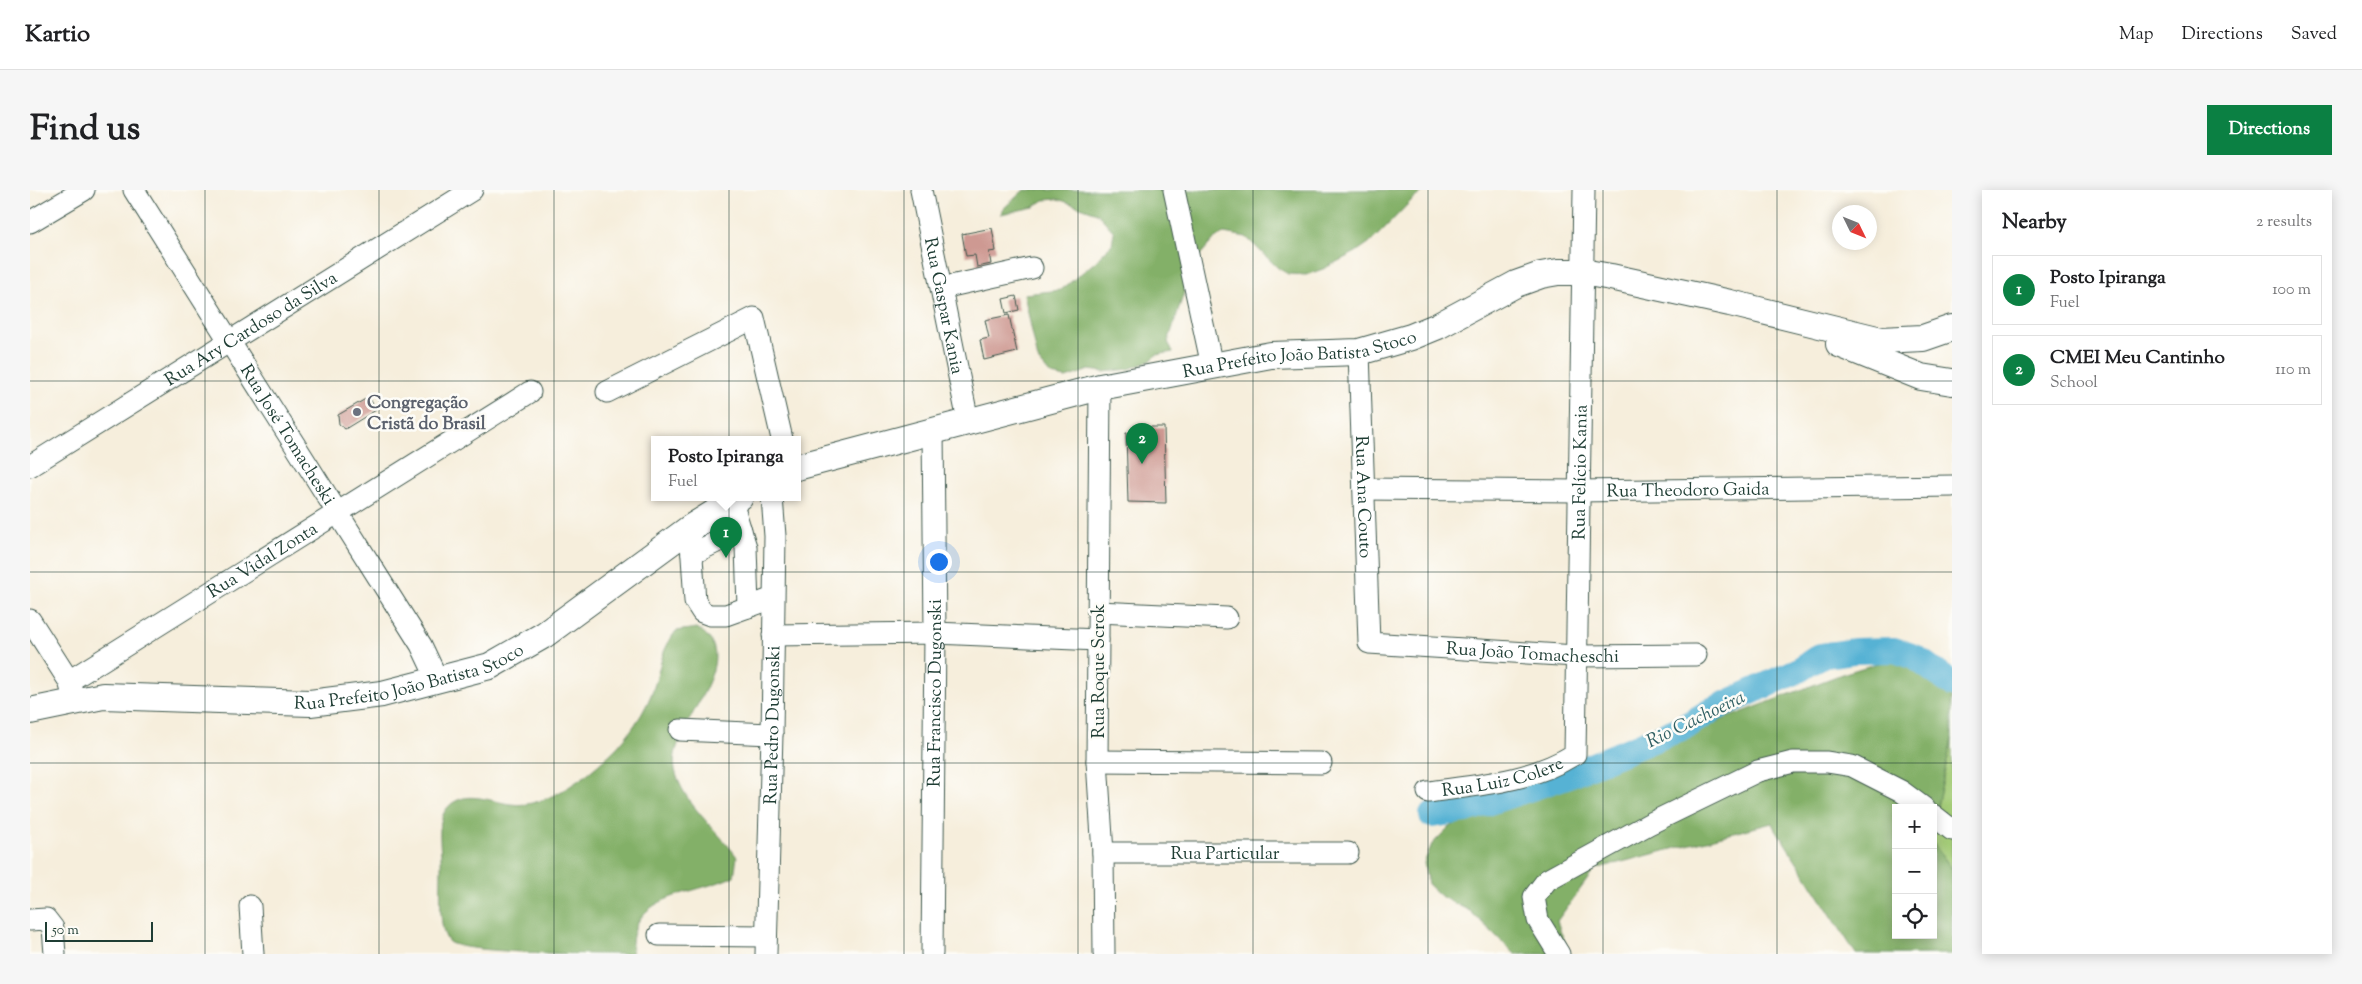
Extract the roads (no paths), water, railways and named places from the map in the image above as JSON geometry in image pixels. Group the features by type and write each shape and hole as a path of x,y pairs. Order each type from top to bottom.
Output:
{"main road":[{"name":"Rua Prefeito João Batista Stoco","path":"801,466 1100,387 1271,355 1359,352 1411,337 1438,326 1508,288 1541,275 1558,272 1582,272 1730,304 1881,340 1923,338 1952,328"},
{"name":"Rua Prefeito João Batista Stoco","path":"1794,320 1847,348 1896,368 1934,380 1952,382"},
{"name":"Rua Prefeito João Batista Stoco","path":"30,711 72,691 103,696 310,703 382,694 490,666 544,635 690,528 733,501"}],"street":[{"path":"30,222 84,190"},
{"name":"Rua José Tomacheski","path":"134,190 421,645 438,681"},
{"name":"Rua Ary Cardoso da Silva","path":"30,466 472,190"},
{"name":"Rua Gaspar Kania","path":"922,190 968,421"},
{"path":"1174,190 1212,366"},
{"name":"Rua Felício Kania","path":"1575,754 1584,190"},
{"path":"942,288 1032,268"},
{"path":"607,392 754,318 781,436"},
{"name":"Rua Ana Couto","path":"1359,352 1369,643"},
{"name":"Rua Roque Scrok","path":"1100,387 1097,761 1103,853 1104,954"},
{"name":"Rua Vidal Zonta","path":"72,691 337,512 530,392"},
{"name":"Rua Francisco Dugonski","path":"932,954 935,633 933,431"},
{"name":"Rua Theodoro Gaida","path":"1364,489 1578,491 1952,486"},
{"path":"736,501 744,539 748,607"},
{"name":"Rua Pedro Dugonski","path":"766,945 772,734 772,598 775,536 772,501"},
{"path":"690,528 695,601 702,612 710,615 726,615 772,598"},
{"path":"692,554 744,539 775,536"},
{"path":"1098,612 1227,618"},
{"path":"30,620 72,691"},
{"path":"773,635 935,633 1098,640"},
{"name":"Rua João Tomacheschi","path":"1369,643 1576,656 1696,655"},
{"path":"680,730 772,734"},
{"name":"Rua Luiz Colere","path":"1428,792 1510,781 1560,764 1575,754"},
{"path":"1097,761 1321,763"},
{"path":"1559,954 1538,920 1534,897 1547,880 1649,824 1758,771 1793,762 1827,762 1852,766 1901,791 1919,804"},
{"path":"1937,818 1952,830"},
{"name":"Rua Particular","path":"1103,853 1348,853"},
{"path":"250,906 252,954"},
{"path":"30,920 46,919 53,928 55,954"},
{"path":"659,935 766,945"}],"waterway":[{"name":"Rio Cachoeira","path":"1432,815 1466,810 1564,777 1684,727 1714,709 1799,670 1820,656 1854,651 1894,650 1915,657 1952,684"}],"place":[{"name":"Congregação Cristã do Brasil","path":"357,412"},
{"name":"CMEI Meu Cantinho","path":"1142,464"},
{"name":"Posto Ipiranga","path":"726,558"}]}
